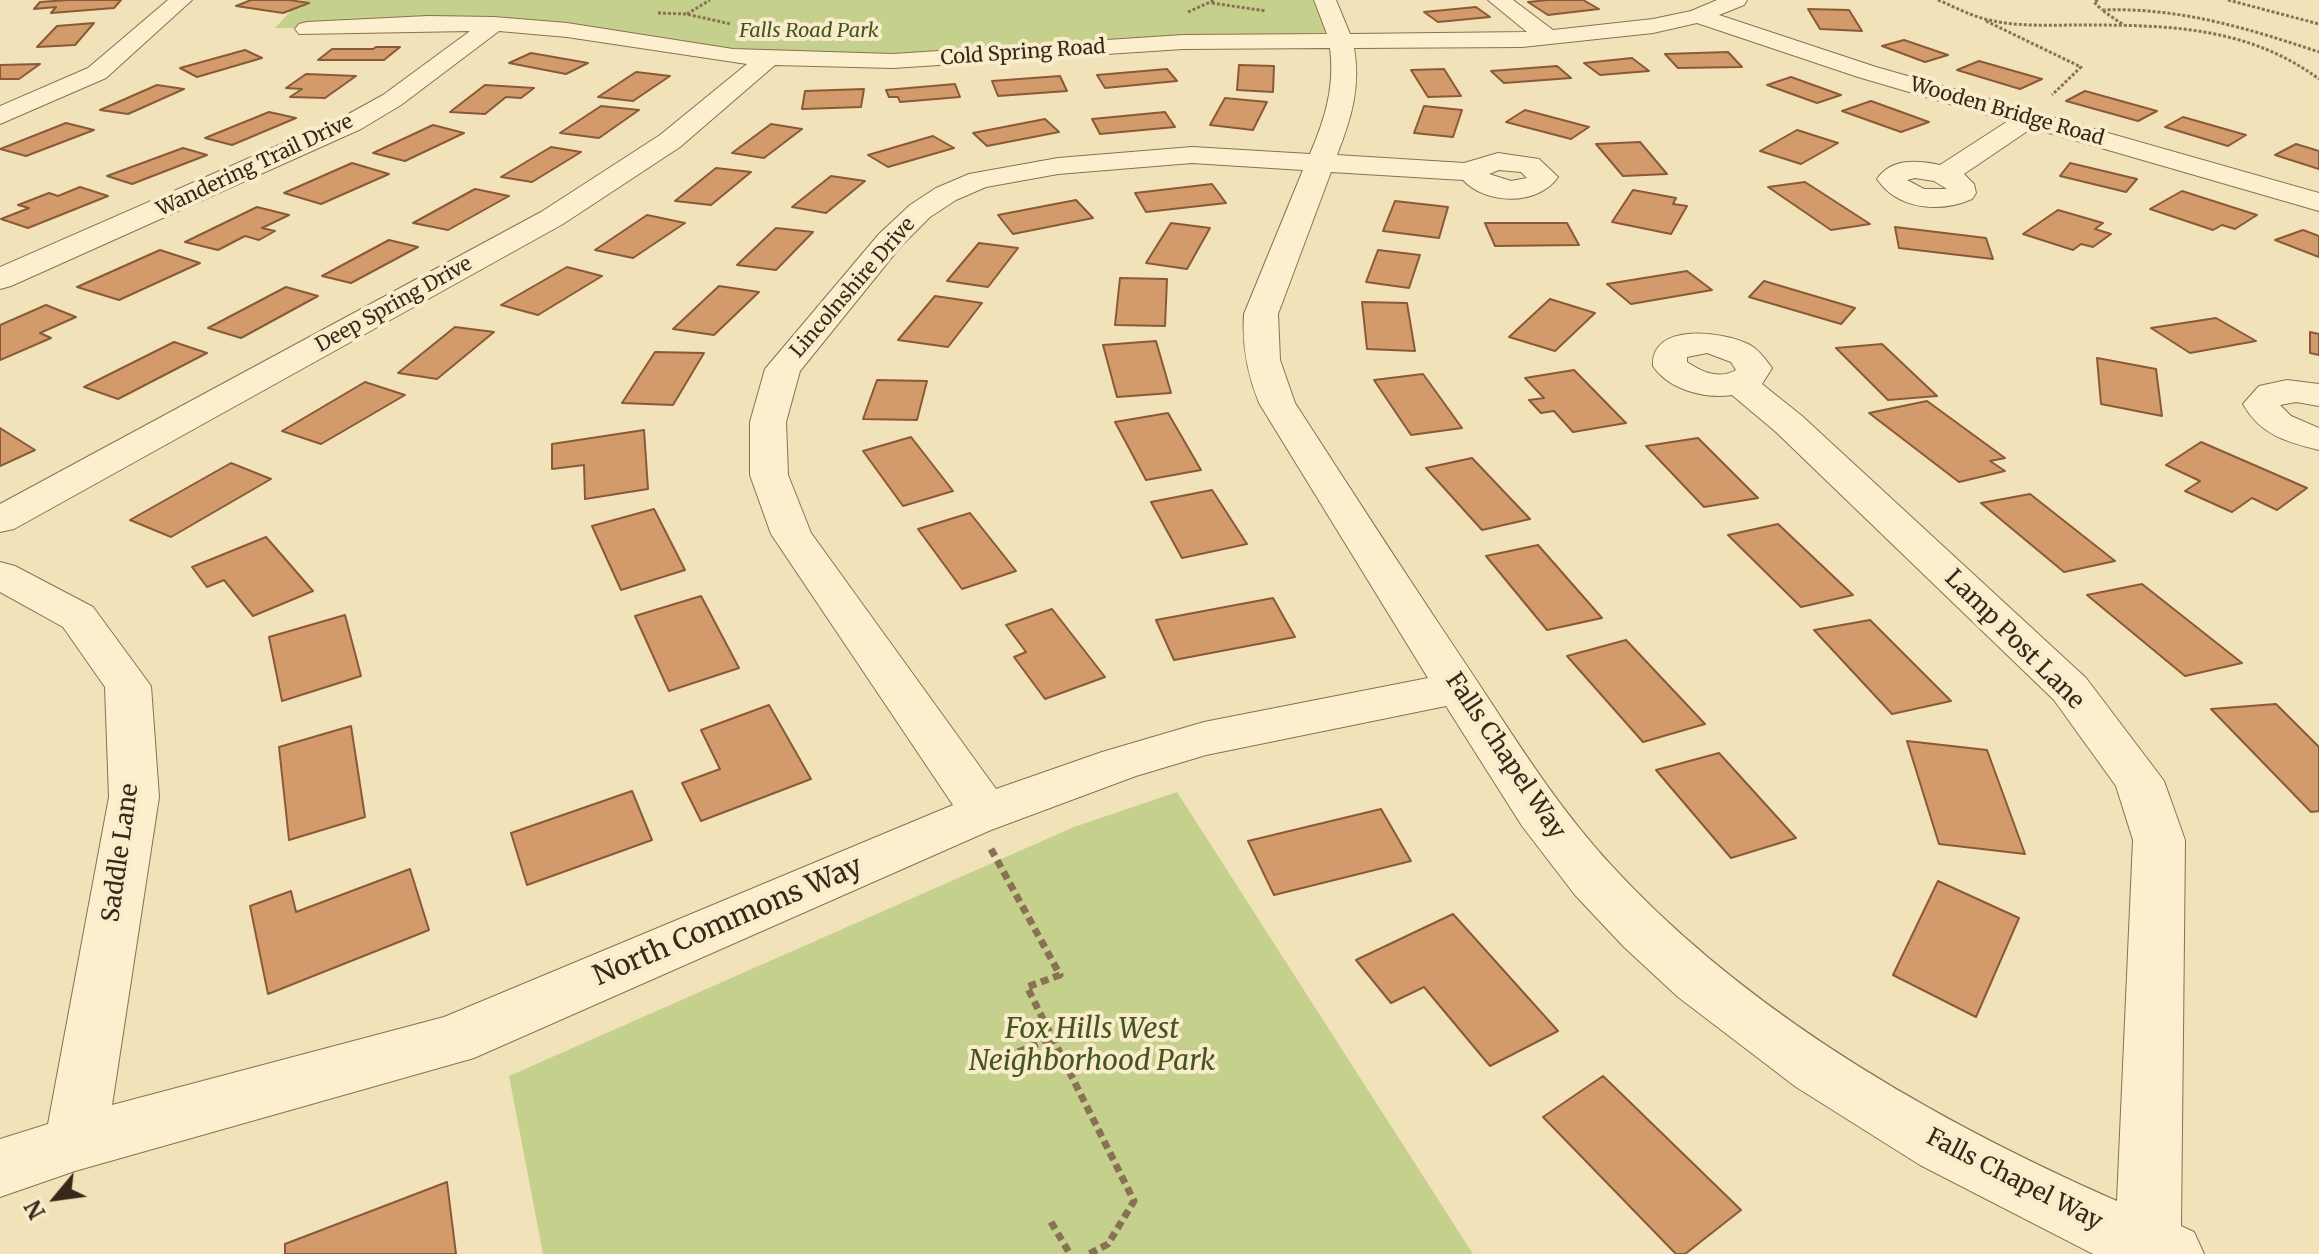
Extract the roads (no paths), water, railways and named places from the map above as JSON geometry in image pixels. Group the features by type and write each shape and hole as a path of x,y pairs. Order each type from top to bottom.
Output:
{"street":[{"path":"0,116 97,73 181,0"},
{"path":"1499,0 1548,37"},
{"name":"Cold Spring Road","path":"307,29 428,23 494,24 567,30 767,59 893,61 1183,42 1334,21 1489,42 1627,30 1698,16 1736,0"},
{"name":"Wooden Bridge Road","path":"1698,16 1867,72 2319,202"},
{"name":"Falls Chapel Way","path":"1334,21 1344,96 1261,314 1258,340 1263,371 1277,403 1550,827 1608,895 1681,965 1777,1041 1883,1111 2038,1196 2156,1251"},
{"name":"Wandering Trail Drive","path":"0,279 352,123 392,100 494,24"},
{"name":"Deep Spring Drive","path":"0,520 552,218 670,141 767,59"},
{"path":"1944,175 2028,119"},
{"name":"Lincolnshire Drive","path":"979,815 791,534 769,475 768,422 783,369 890,240 920,211 946,194 979,180 1058,166 1192,155 1473,172"},
{"name":"Lamp Post Lane","path":"1739,383 1789,424 2070,689 2139,781 2159,840 2156,1251"},
{"path":"2319,395 2283,392 2271,394 2261,404 2272,419 2285,427 2319,439"},
{"name":"Saddle Lane","path":"0,575 78,617 128,686 134,797 75,1143"},
{"name":"North Commons Way","path":"0,1168 75,1143 453,1040 979,815 1119,764 1204,739 1458,688"}],"park label":[{"name":"Falls Road Park","path":"809,31"},
{"name":"Fox Hills West Neighborhood Park","path":"1092,1046"}]}
